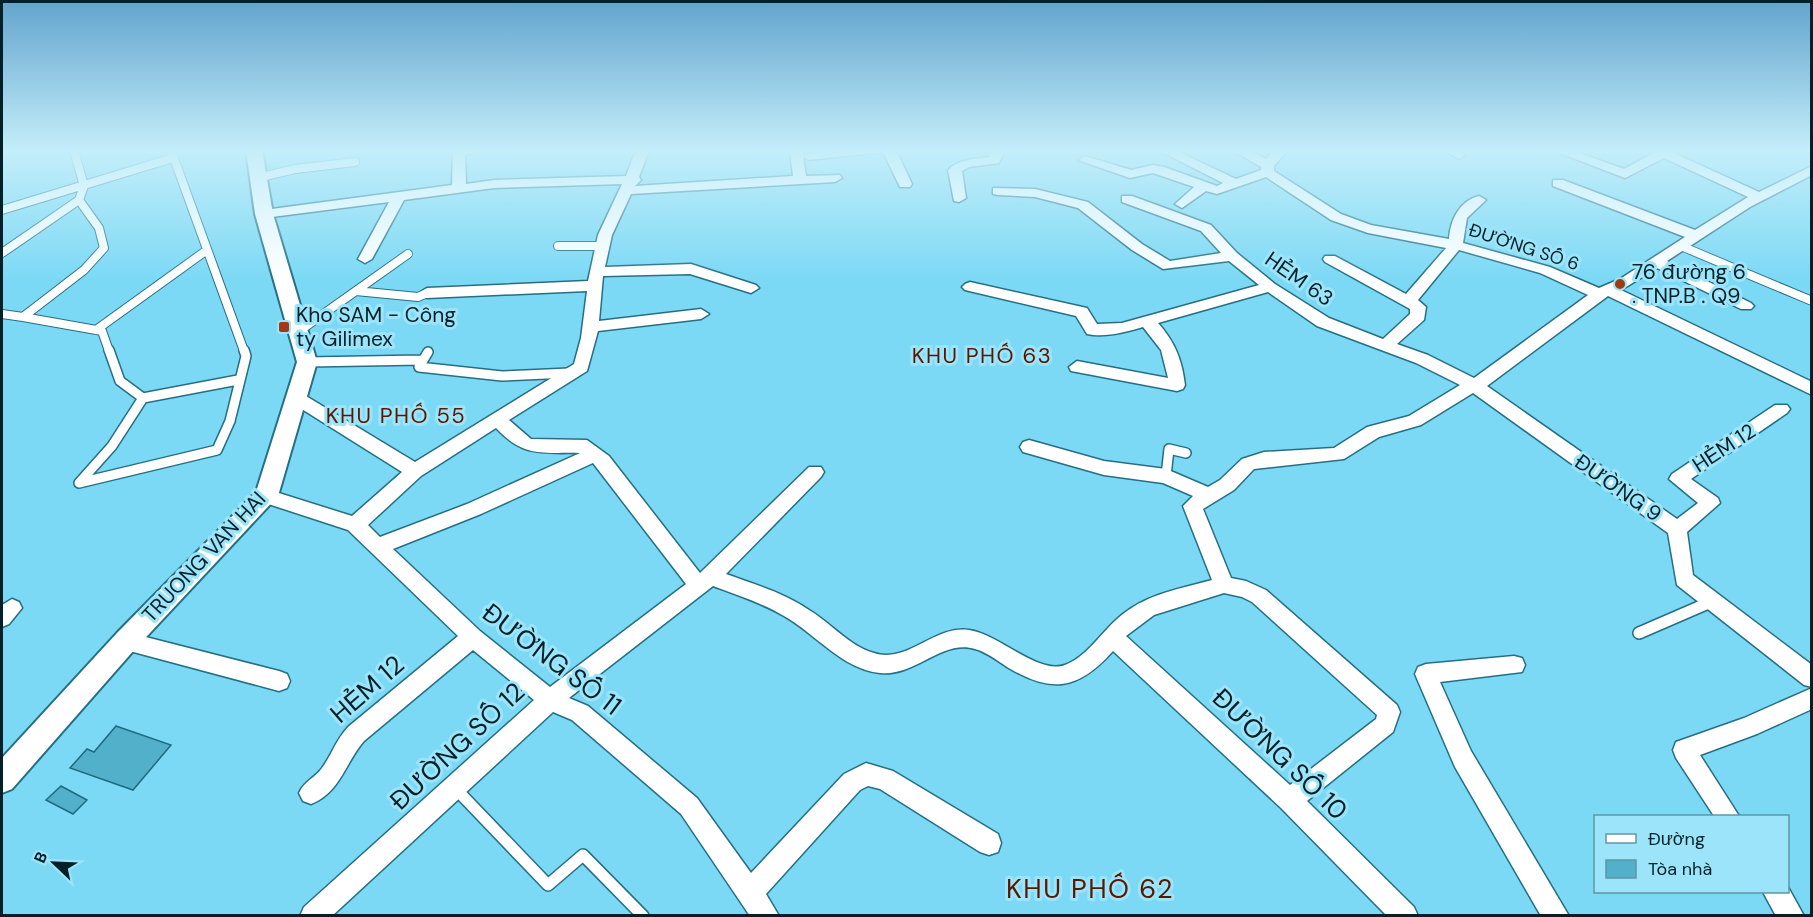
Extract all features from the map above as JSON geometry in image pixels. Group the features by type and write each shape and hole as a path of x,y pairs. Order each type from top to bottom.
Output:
{"street":[{"path":"260,193 307,362"},
{"path":"264,214 426,193"},
{"path":"355,525 415,471 574,373 584,359 591,327 594,279 601,246 627,193"},
{"path":"958,193 959,198"},
{"name":"HẺM 63","path":"1028,193 1083,206 1137,248 1168,266 1232,256 1270,287 1323,322 1422,359 1475,387"},
{"path":"1182,204 1196,193"},
{"name":"ĐƯỜNG SỐ 6","path":"1302,193 1336,217 1368,229 1456,245 1545,270 1605,293 1812,389"},
{"path":"1583,193 1696,236"},
{"path":"1752,193 1759,196"},
{"path":"1224,585 1192,506 1227,485 1248,464 1264,459 1338,454 1373,432 1414,421 1458,392 1475,387 1605,293 1766,193"},
{"path":"365,259 399,196"},
{"path":"1127,200 1206,228 1232,256"},
{"path":"1410,300 1456,245 1457,224 1461,216 1479,200"},
{"path":"1330,259 1410,300 1418,307 1418,316 1385,346"},
{"path":"1657,262 1746,306"},
{"path":"427,293 691,269 751,288"},
{"path":"970,287 1081,312 1090,328 1096,331 1146,321 1270,287"},
{"path":"591,327 700,314"},
{"path":"1077,367 1177,385 1174,357 1165,340 1146,321"},
{"name":"TRUONG VAN HAI","path":"2,779 126,641 266,496 307,362"},
{"name":"ĐƯỜNG 9","path":"1475,387 1677,530 1684,579 1812,678"},
{"path":"295,398 415,471"},
{"name":"HẺM 12","path":"1677,530 1711,503 1678,479 1781,409"},
{"path":"499,420 515,437 528,445 586,447 595,454 704,581 759,594 801,615 861,657 879,664 906,662 950,641 966,638 990,645 1049,677 1065,675 1096,656 1138,614 1224,585 1246,589 1259,596 1389,712 1385,725 1289,800"},
{"path":"1029,447 1104,468 1166,476 1207,495"},
{"path":"378,546 474,509 595,454"},
{"name":"ĐƯỜNG SỐ 12","path":"314,915 550,700 704,581 815,472"},
{"name":"ĐƯỜNG SỐ 11","path":"266,496 355,525 473,637 550,700 580,713 689,806 766,915"},
{"name":"HẺM 12","path":"311,793 330,777 342,750 356,734 473,637"},
{"name":"ĐƯỜNG SỐ 10","path":"1113,637 1289,800 1405,915"},
{"path":"126,641 279,681"},
{"path":"1514,665 1426,674 1463,759 1557,915"},
{"path":"1726,815 1684,750 1765,721 1812,698"},
{"path":"749,893 852,782 866,774 885,779 989,843"},
{"path":"1777,893 1791,915"}],"lane":[{"path":"2,210 61,193"},
{"path":"2,253 79,200 82,193"},
{"path":"186,193 246,356 238,380 230,421 217,450 79,483 112,446 143,398 238,380"},
{"path":"23,317 84,270 104,248 99,228 79,200"},
{"path":"558,246 601,246"},
{"path":"1681,246 1812,301"},
{"path":"96,330 207,250"},
{"path":"298,332 408,254"},
{"path":"356,291 418,297 427,293"},
{"path":"2,314 102,331 120,381 143,398"},
{"path":"428,352 419,367 487,375 574,373"},
{"path":"307,362 422,360"},
{"path":"1166,476 1168,449 1186,453"},
{"path":"1639,633 1713,601"},
{"path":"455,788 548,885 583,855 643,915"}],"building":[{"path":"116,726 171,745 133,790 70,768 87,749 94,752"},
{"path":"61,786 87,800 73,814 46,800"}],"place":[{"name":"76 đường 6 . TNP.B . Q9","path":"1620,284"},
{"name":"Kho SAM - Công ty Gilimex","path":"284,327"}],"district":[{"name":"KHU PHỐ 63","path":"982,355"},
{"name":"KHU PHỐ 55","path":"396,415"},
{"name":"KHU PHỐ 62","path":"1090,888"}]}
